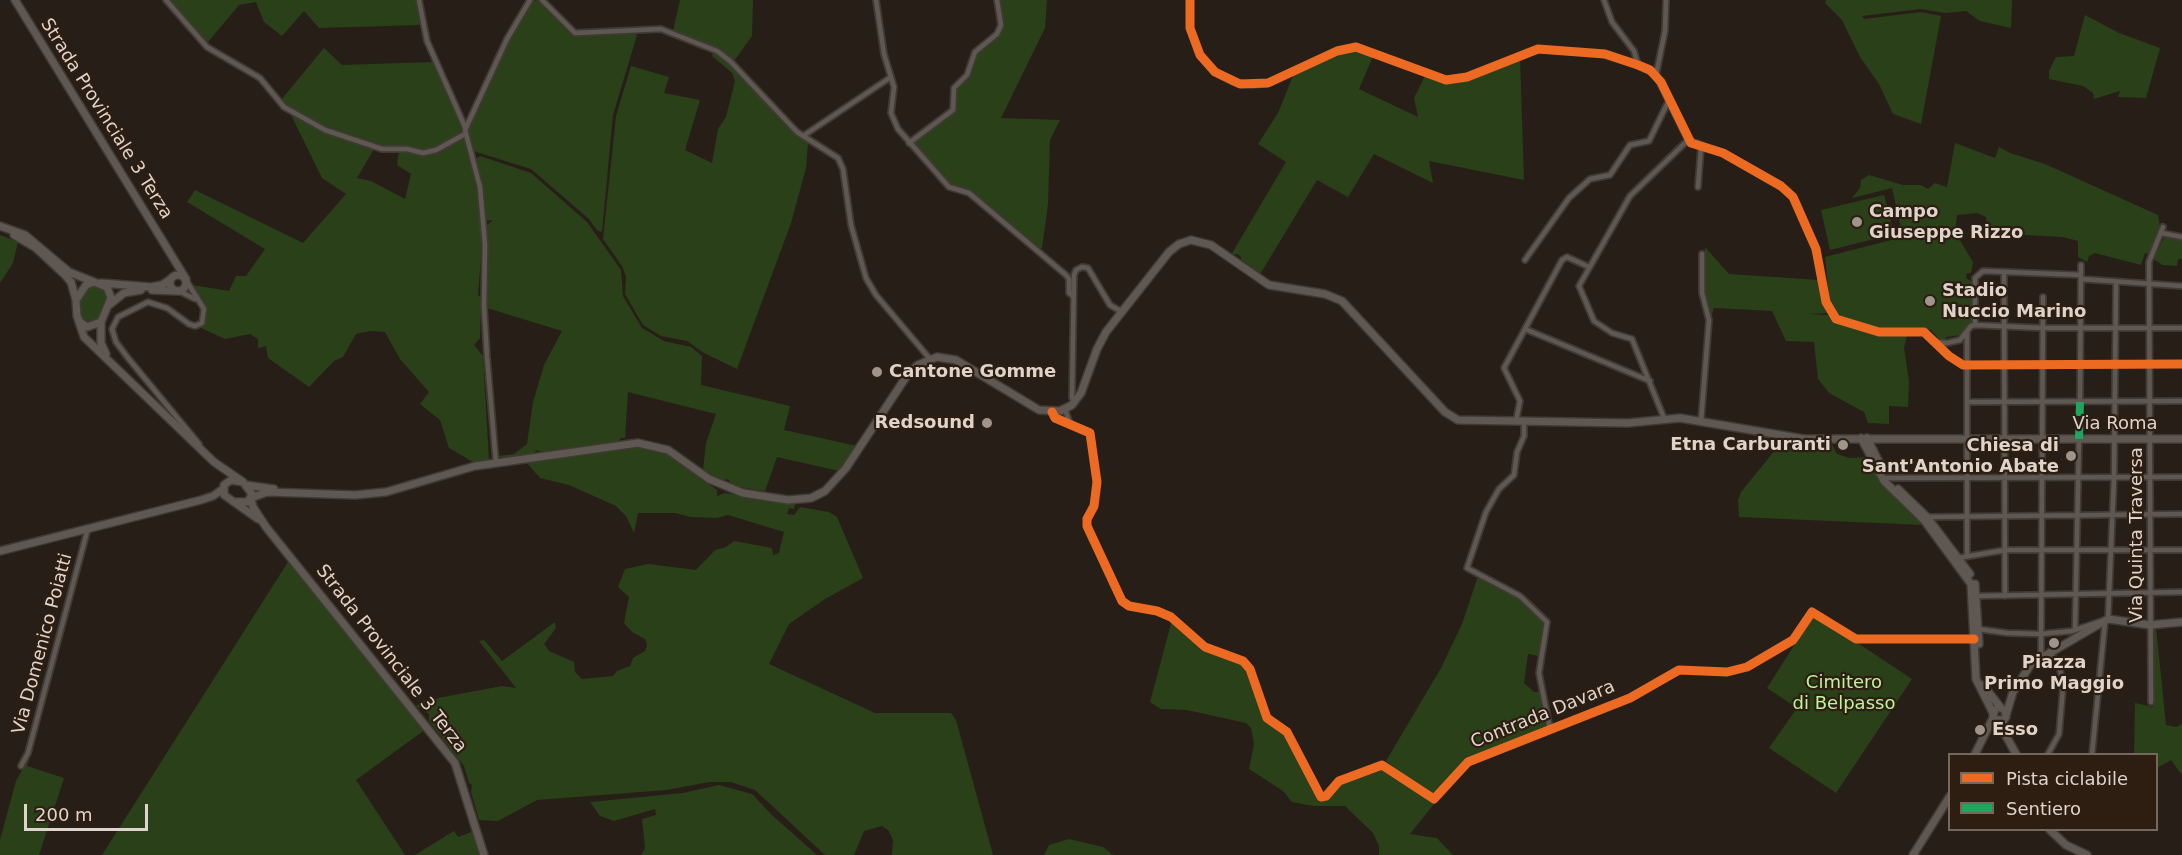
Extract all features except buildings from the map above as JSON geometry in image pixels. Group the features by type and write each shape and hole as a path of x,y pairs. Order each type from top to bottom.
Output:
{"main road":[{"name":"Strada Provinciale 3 Terza","path":"15,0 186,280"},
{"path":"0,226 25,235 38,243 69,272 97,282 151,287 162,285 178,274 186,280 185,288 178,291 131,290 109,305"},
{"path":"0,231 24,240 36,248 71,282 77,316 84,336 212,459 250,489 253,507 266,527"},
{"name":"Via Roma","path":"1065,409 1081,393 1097,349 1122,312 1174,247 1185,242 1204,242 1264,283 1325,294 1342,301 1453,418 1463,421 1629,423 1664,418 1701,421 1781,437 2182,439"},
{"path":"171,254 171,287 178,291"},
{"path":"76,300 86,285 97,282"},
{"path":"97,282 110,292 109,305 101,322 100,343 110,362"},
{"path":"77,316 80,322 87,327 101,322"},
{"path":"201,500 242,503 267,492 312,494 386,492 413,487 454,471 624,444 645,444 675,453 709,479 743,493 788,500 811,498 825,491 846,468 908,374 930,359 941,356 950,357 1039,410 1052,412 1065,409"},
{"path":"1864,438 1887,478 1924,517 1972,578 1977,596 1981,678 2016,753"},
{"path":"1864,438 1884,481 1924,517"},
{"path":"212,459 222,474 224,495 266,527"},
{"path":"0,551 201,500 213,496 231,480 312,494"},
{"name":"Strada Provinciale 3 Terza","path":"266,527 455,763 484,855"},
{"path":"1956,559 1971,584 1977,683 2000,715 2010,742"},
{"path":"1976,753 2027,669 2041,656 2106,620 2150,625 2182,622"},
{"path":"1987,735 2013,692"},
{"path":"1913,855 1948,799"},
{"path":"2051,831 2066,845 2087,855"}],"street":[{"path":"166,0 207,47 260,78 284,107 325,130 382,149 407,149 423,153 436,150 465,134"},
{"path":"419,0 427,41 465,127 480,187 485,245 484,306 496,463"},
{"path":"465,127 507,39 530,0"},
{"path":"542,0 575,33 661,29 717,51 730,61 785,122 832,153 841,162 851,225 866,278 876,295 930,359"},
{"path":"876,0 884,54 894,87 891,113 898,129 949,187 969,192 1066,275 1069,279 1069,293 1073,296"},
{"path":"909,143 953,111 954,88 967,75 975,52 997,34 1001,25 997,0"},
{"path":"1190,0 1190,28 1200,55 1215,72 1240,84 1268,83 1337,51 1356,46 1446,80 1467,76 1538,49 1605,54 1638,64 1656,75 1688,140 1701,147 1723,153 1781,186 1793,197 1819,257 1826,302 1836,319 1884,333 1919,331 1936,342 1959,364 2182,364"},
{"path":"1604,0 1612,22 1634,51 1638,64"},
{"path":"1656,75 1665,31 1666,0"},
{"path":"803,136 891,77"},
{"path":"1525,260 1569,198 1590,179 1610,175 1630,145 1648,141 1670,100"},
{"path":"1664,418 1632,339 1612,333 1591,318 1579,286 1630,196 1688,140"},
{"path":"1698,187 1701,147"},
{"name":"Via Quinta Traversa","path":"2151,702 2149,262 2163,230 2182,237"},
{"path":"1701,421 1708,320 1702,293 1702,254"},
{"path":"1550,729 1539,673 1547,622 1520,596 1467,568 1486,512 1499,489 1514,475 1517,452 1524,436 1520,422 1520,401 1504,368 1562,260 1567,257 1589,267"},
{"path":"2080,402 2081,265"},
{"path":"1072,398 1073,296 1076,270 1085,267 1110,305 1122,312"},
{"path":"1975,325 1975,278 1983,272 2081,277 2116,282 2182,286"},
{"path":"2004,272 2005,596"},
{"path":"186,280 205,314 204,320 199,325 189,324 162,305 148,302 131,308 115,320 112,329 116,342 212,459"},
{"path":"2092,753 2110,595 2115,438 2116,282"},
{"path":"178,291 198,300"},
{"path":"2041,656 2043,297"},
{"path":"1936,342 1947,343 1960,340 1971,326 1975,325 2043,328 2182,328"},
{"path":"1525,329 1650,381"},
{"path":"1967,333 1969,439 1966,477 1967,555"},
{"path":"1968,402 2182,401"},
{"path":"1065,409 1070,424"},
{"name":"Contrada Davara","path":"1052,412 1055,418 1090,433 1097,482 1094,507 1087,519 1087,526 1122,601 1129,606 1171,617 1205,647 1243,661 1250,669 1267,718 1289,735 1318,795 1326,796 1339,781 1382,765 1434,799 1468,762 1630,698 1679,670 1727,672 1747,667 1793,640 1812,612 1856,639 1974,639"},
{"path":"2075,630 2079,439"},
{"path":"1887,478 2182,477"},
{"path":"1924,517 2182,514"},
{"name":"Via Domenico Poiatti","path":"21,766 28,753 88,528"},
{"path":"1956,559 1967,555 2005,550 2182,550"},
{"path":"1977,596 2182,592"},
{"path":"1978,628 2007,633 2041,634 2075,630 2106,620"},
{"path":"2049,753 2059,734 2064,688 2060,669 2050,651"}],"green space":[{"path":"169,0 417,0 421,25 319,28 304,11 282,36 264,22 256,2 239,5 208,42"},
{"path":"538,0 576,36 632,32 637,35 613,115 602,232 597,230 589,219 531,169 473,151 468,133 467,127 526,8 532,1"},
{"path":"680,0 753,0 752,36 734,61 719,49 673,31"},
{"path":"999,0 1047,0 1045,28 1001,118 1060,120 1050,140 1048,204 1042,248 1038,248 973,192 947,183 943,178 945,175 939,174 913,143 955,111 956,89 969,75 977,52 998,35 1002,25"},
{"path":"1826,0 2012,0 2011,28 1980,21 1966,11 1945,13 1921,9 1862,16 1864,19 1921,12 1941,16 1921,124 1893,114 1879,84 1860,57 1842,20 1825,3"},
{"path":"2085,15 2119,33 2160,48 2146,98 2118,97 2120,91 2094,99 2093,93 2083,86 2049,79 2049,71 2056,57 2074,56"},
{"path":"324,48 342,65 433,62 462,128 460,134 455,139 429,151 383,147 326,128 288,106 281,100"},
{"path":"1357,49 1374,54 1359,89 1418,117 1414,98 1425,76 1441,81 1460,82 1520,58 1524,180 1429,161 1433,183 1374,154 1348,197 1317,180 1259,276 1240,263 1241,257 1238,254 1231,255 1286,162 1258,144 1278,113 1293,76 1342,51"},
{"path":"713,52 730,64 785,125 808,142 806,168 791,223 737,369 704,353 687,341 661,336 643,325 625,294 626,277 622,266 603,239 616,116 631,66 669,77 664,93 700,100 685,150 712,163 718,129 726,117 735,81 732,73 712,56"},
{"path":"290,113 331,135 374,149 357,178 371,181 405,199 411,174 397,165 399,151 427,155 460,139 466,141 480,195 482,243 478,295 481,297 480,338 474,345 483,356 489,460 473,462 449,448 440,420 420,404 429,392 400,359 385,332 370,331 356,334 343,357 334,361 309,387 268,358 266,346 258,348 258,339 250,334 225,339 201,328 205,324 207,313 192,285 229,291 236,276 246,276 265,249 187,202 195,190 303,243 346,194 322,178"},
{"path":"1955,143 1995,158 1999,147 2010,153 2045,164 2158,215 2160,226 2149,254 2145,253 2141,265 2095,253 2089,256 2087,262 2078,257 2078,241 2063,237 1987,233 1986,217 1977,213 1957,215 1955,232 1973,262 1971,273 1967,273 1966,278 1972,282 1973,322 1969,322 1961,335 1946,337 1945,340 1938,338 1931,330 1921,328 1878,330 1838,318 1830,306 1825,257 1903,237 1892,188 1852,198 1860,188 1861,180 1869,175 1903,185 1921,185 1928,189 1935,183 1947,187"},
{"path":"480,156 531,173 587,222 621,270 623,296 642,328 664,341 691,347 702,356 701,385 790,406 784,430 857,446 839,471 777,457 765,491 732,486 729,480 725,479 723,482 703,470 706,443 716,414 628,392 625,438 621,438 618,442 544,452 536,450 534,454 502,458 498,456 514,454 527,444 533,402 544,365 562,331 487,308 487,275 489,272 486,269 486,226 493,220 485,221 483,189 476,159"},
{"name":"Campo Giuseppe Rizzo","path":"1884,195 1894,234 1830,250 1821,210"},
{"path":"0,235 18,242 13,263 0,283"},
{"path":"2165,236 2182,239 2182,259 2178,259 2177,266 2163,265 2153,259"},
{"path":"1705,247 1729,274 1819,280 1827,313 1808,314 1828,315 1837,322 1871,334 1907,335 1904,348 1909,381 1908,407 1889,406 1889,424 1868,423 1864,412 1829,393 1818,379 1814,342 1786,341 1772,311 1714,308 1711,318 1705,308 1703,293"},
{"path":"97,286 104,288 108,298 98,320 89,324 82,322 79,314 80,297 86,289"},
{"path":"1830,441 1837,454 1849,458 1867,457 1887,489 1924,525 1739,517 1738,500 1741,492 1776,449 1792,446 1793,442"},
{"path":"638,446 667,453 717,490 717,496 725,493 795,504 794,509 789,508 787,514 794,515 800,507 829,512 837,517 863,578 825,599 789,624 769,664 875,713 951,713 956,720 993,855 892,855 893,840 889,831 882,826 864,831 854,855 825,855 755,790 731,782 709,782 667,790 537,800 498,821 479,820 471,792 472,785 469,783 464,766 429,721 429,714 416,706 422,701 502,686 516,688 479,641 484,640 502,661 555,622 556,628 544,644 549,651 574,662 575,672 582,679 613,676 617,671 630,666 633,658 645,651 647,645 645,639 632,632 624,623 629,597 618,587 625,569 648,564 696,570 715,550 726,547 734,541 772,548 773,555 779,553 784,532 728,515 717,518 690,517 675,513 638,513 634,533 626,516 616,506 569,485 540,478 526,462"},
{"path":"292,561 426,729 356,780 405,855 102,855 288,562"},
{"path":"1478,576 1518,596 1545,622 1539,656 1528,654 1524,683 1534,692 1539,692 1547,728 1467,761 1435,797 1429,796 1386,761 1441,668 1462,624"},
{"name":"Cimitero di Belpasso","path":"1814,614 1912,679 1836,793 1769,748 1797,708 1767,688"},
{"path":"1172,620 1204,648 1242,662 1249,671 1264,715 1288,736 1296,758 1306,771 1317,796 1320,798 1339,782 1381,767 1388,769 1432,801 1437,800 1410,834 1437,838 1453,855 1379,855 1379,846 1373,833 1345,806 1314,806 1292,802 1283,791 1249,769 1254,744 1251,728 1246,723 1187,710 1161,709 1150,702"},
{"path":"2153,627 2156,627 2166,725 2176,727 2182,724 2182,775 2171,760 2158,767 2158,753 2134,753 2135,703 2153,707"},
{"path":"30,756 27,766 64,778 39,855 0,855 0,840 16,781"},
{"path":"719,785 752,794 817,855 641,855 645,848 642,819 656,815 655,809 614,821 600,816 590,802 683,793"},
{"path":"454,831 458,837 474,831 481,855 415,855"},
{"path":"1069,839 1103,847 1113,855 1044,855 1049,845"}],"marked path":[{"path":"2079,439 2080,402"}],"cycle path":[{"path":"1190,0 1190,28 1200,55 1215,72 1240,84 1268,83 1337,51 1356,47 1446,80 1467,77 1538,49 1605,54 1638,65 1650,70 1661,82 1691,143 1723,153 1781,186 1793,197 1816,249 1826,302 1836,319 1879,332 1924,332 1949,356 1963,365 2182,364"},
{"path":"1052,412 1055,418 1090,433 1097,482 1094,506 1087,519 1087,526 1122,601 1129,606 1157,611 1171,617 1205,647 1243,661 1250,669 1267,718 1287,732 1321,797 1326,796 1339,781 1382,765 1434,799 1468,762 1630,698 1679,670 1727,672 1747,667 1793,640 1812,612 1856,639 1974,639"}],"place":[{"name":"Campo Giuseppe Rizzo","path":"1857,222"},
{"name":"Stadio Nuccio Marino","path":"1930,301"},
{"name":"Cantone Gomme","path":"877,372"},
{"name":"Redsound","path":"987,423"},
{"name":"Etna Carburanti","path":"1843,445"},
{"name":"Chiesa di Sant'Antonio Abate","path":"2071,456"},
{"name":"Piazza Primo Maggio","path":"2054,643"},
{"name":"Esso","path":"1980,730"}]}
